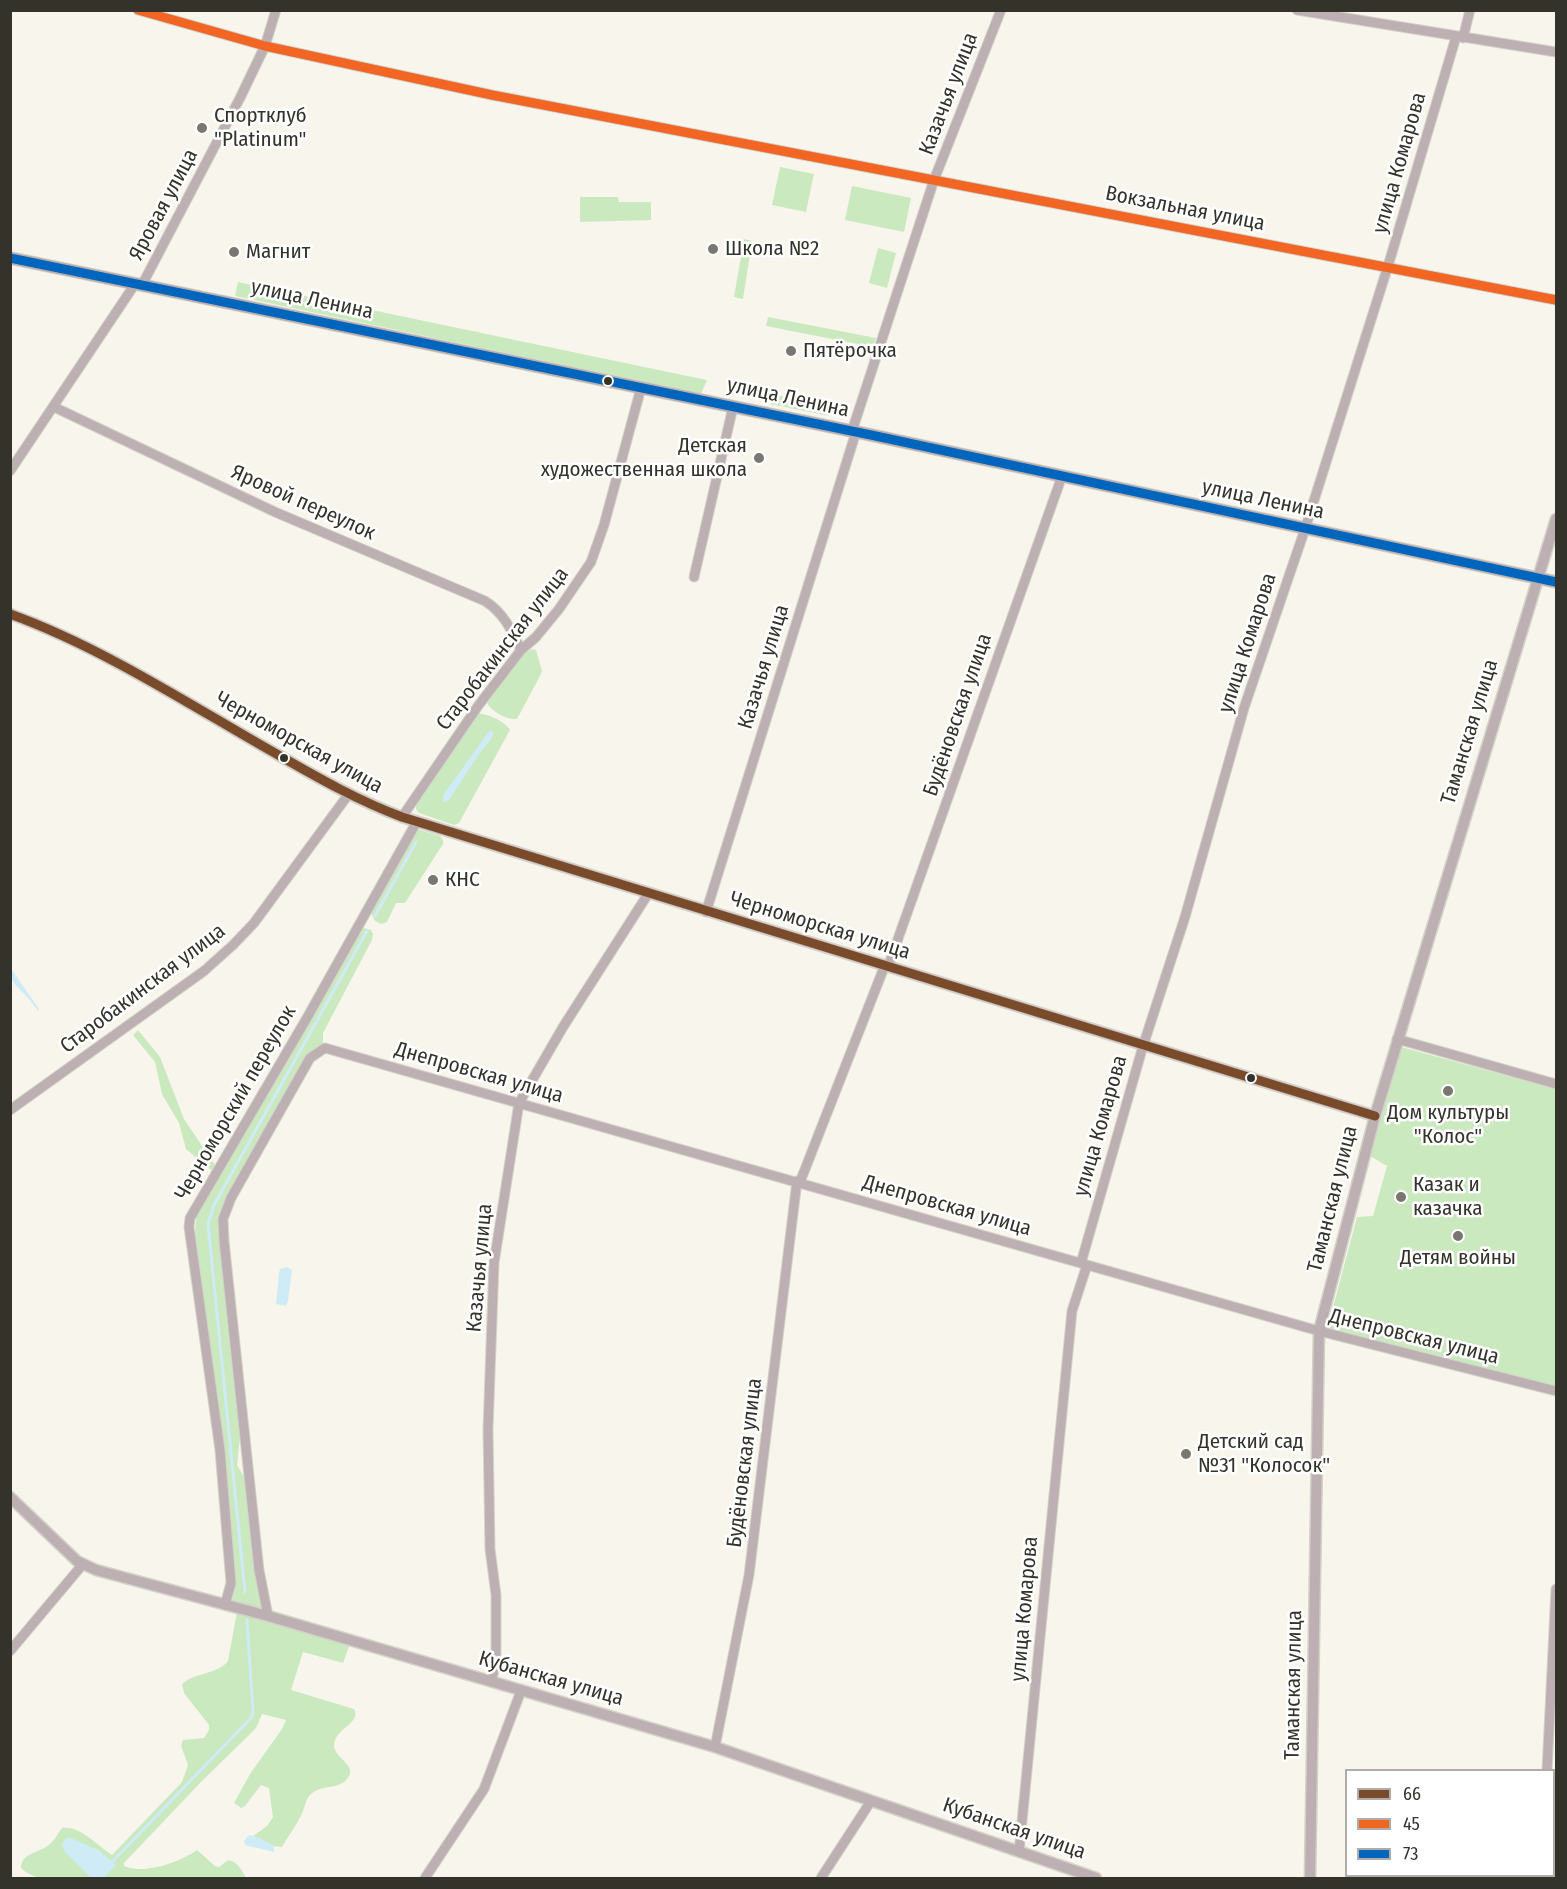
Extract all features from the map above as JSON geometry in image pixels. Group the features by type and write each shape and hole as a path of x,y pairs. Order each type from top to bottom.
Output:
{"main road":[{"name":"улица Ленина","path":"10,258 854,432 1557,582"}],"street":[{"name":"Вокзальная улица","path":"138,10 265,46 503,98 1557,300"},
{"name":"Яровая улица","path":"10,471 139,284 240,98 265,46 276,10"},
{"name":"Казачья улица","path":"706,912 934,180 1001,10"},
{"path":"1297,10 1557,52"},
{"name":"улица Комарова","path":"1020,1852 1072,1311 1143,1046 1185,917 1244,708 1305,529 1470,10"},
{"name":"Старобакинская улица","path":"402,817 478,705 520,650 536,637 559,609 583,575 597,548 641,388"},
{"name":"Яровой переулок","path":"54,407 275,512 485,601 493,606 508,624 520,650"},
{"path":"694,577 733,407"},
{"name":"Будёновская улица","path":"715,1747 751,1564 799,1182 887,966 1062,476"},
{"name":"Таманская улица","path":"1310,1878 1319,1331 1397,1039 1557,519"},
{"name":"Черноморская улица","path":"10,614 106,657 348,795 416,823 1375,1116"},
{"name":"Старобакинская улица","path":"10,1110 204,971 233,945 254,923 348,795"},
{"name":"Черноморский переулок","path":"225,1605 231,1583 220,1450 189,1227 190,1218 308,1016 416,823"},
{"name":"Казачья улица","path":"492,1682 496,1654 496,1595 490,1549 488,1430 494,1263 519,1103 563,1027 648,894"},
{"path":"1397,1039 1557,1084"},
{"name":"Днепровская улица","path":"268,1616 259,1570 223,1219 231,1198 310,1058 317,1052 329,1048 1319,1331 1557,1391"},
{"name":"Кубанская улица","path":"10,1497 67,1552 96,1570 268,1616 715,1747 1096,1878"},
{"path":"10,1651 83,1564"},
{"path":"1547,1769 1557,1589"},
{"path":"425,1878 484,1789 522,1691"},
{"path":"821,1878 871,1801"}],"green space":[{"path":"780,167 814,174 806,212 772,205"},
{"path":"852,186 911,198 904,232 845,220"},
{"path":"580,197 618,197 619,202 651,202 651,220 580,222"},
{"path":"744,239 752,241 743,299 734,297"},
{"path":"878,248 896,253 887,288 869,283"},
{"path":"238,282 707,380 701,394 235,296"},
{"path":"768,317 876,338 873,347 766,326"},
{"path":"772,394 831,406 829,416 770,404"},
{"path":"532,649 536,650 542,671 540,676 517,719 504,717 487,703 522,655"},
{"path":"477,713 496,718 510,730 459,823 454,825 419,813 416,805"},
{"path":"417,829 440,836 443,844 405,903 396,903 387,922 381,924 375,921 371,913"},
{"path":"361,929 371,930 372,940 323,1033 323,1045 314,1050 222,1210 241,1428 237,1465 246,1480 263,1606 261,1609 232,1601 235,1587 223,1450 195,1234 196,1217"},
{"path":"138,1030 160,1057 184,1119 215,1165 212,1171 186,1149 179,1123 162,1094 155,1062 133,1035"},
{"path":"1401,1047 1556,1089 1556,1388 1327,1330 1357,1217 1373,1216 1387,1166 1370,1156"},
{"path":"237,1612 350,1644 343,1663 303,1652 291,1690 354,1709 354,1718 335,1739 334,1745 335,1750 350,1770 347,1779 340,1784 318,1790 309,1796 299,1820 282,1847 274,1846 253,1836 267,1826 273,1817 269,1788 261,1785 241,1808 234,1803 250,1774 286,1720 262,1714 256,1728 124,1863 124,1866 132,1868 151,1868 172,1863 197,1850 215,1866 219,1867 228,1860 234,1862 246,1878 103,1878 115,1865 98,1850 91,1878 45,1879 36,1877 21,1868 24,1859 50,1844 62,1828 82,1833 112,1855 182,1782 188,1765 181,1746 183,1740 204,1738 209,1725 184,1693 182,1684 193,1677 218,1669 228,1661"}],"water":[{"path":"490,730 494,733 490,741 449,800 443,802 443,795"},
{"path":"10,967 39,1009 38,1011 13,982"},
{"path":"287,1267 292,1270 286,1306 276,1304 280,1269"},
{"path":"249,1835 274,1846 274,1852 245,1845 244,1841"},
{"path":"69,1837 98,1850 116,1865 103,1878 91,1878 65,1852 62,1845"}],"waterway":[{"path":"375,916 416,842"},
{"path":"245,1592 208,1224 214,1205 367,931"},
{"path":"110,1864 251,1718 253,1712 247,1620"}],"transit line":[{"name":"45","path":"138,10 265,46 492,95 1556,300"},
{"name":"73","path":"10,258 871,435 1556,582"},
{"name":"66","path":"10,614 114,661 325,781 402,817 1375,1116"}],"place":[{"name":"Спортклуб \"Platinum\"","path":"202,128"},
{"name":"Школа №2","path":"713,249"},
{"name":"Магнит","path":"234,252"},
{"name":"Пятёрочка","path":"791,351"},
{"name":"Детская художественная школа","path":"759,458"},
{"name":"КНС","path":"433,880"},
{"name":"Дом культуры \"Колос\"","path":"1448,1091"},
{"name":"Казак и казачка","path":"1401,1197"},
{"name":"Детям войны","path":"1458,1236"},
{"name":"Детский сад №31 \"Колосок\"","path":"1186,1454"}]}
